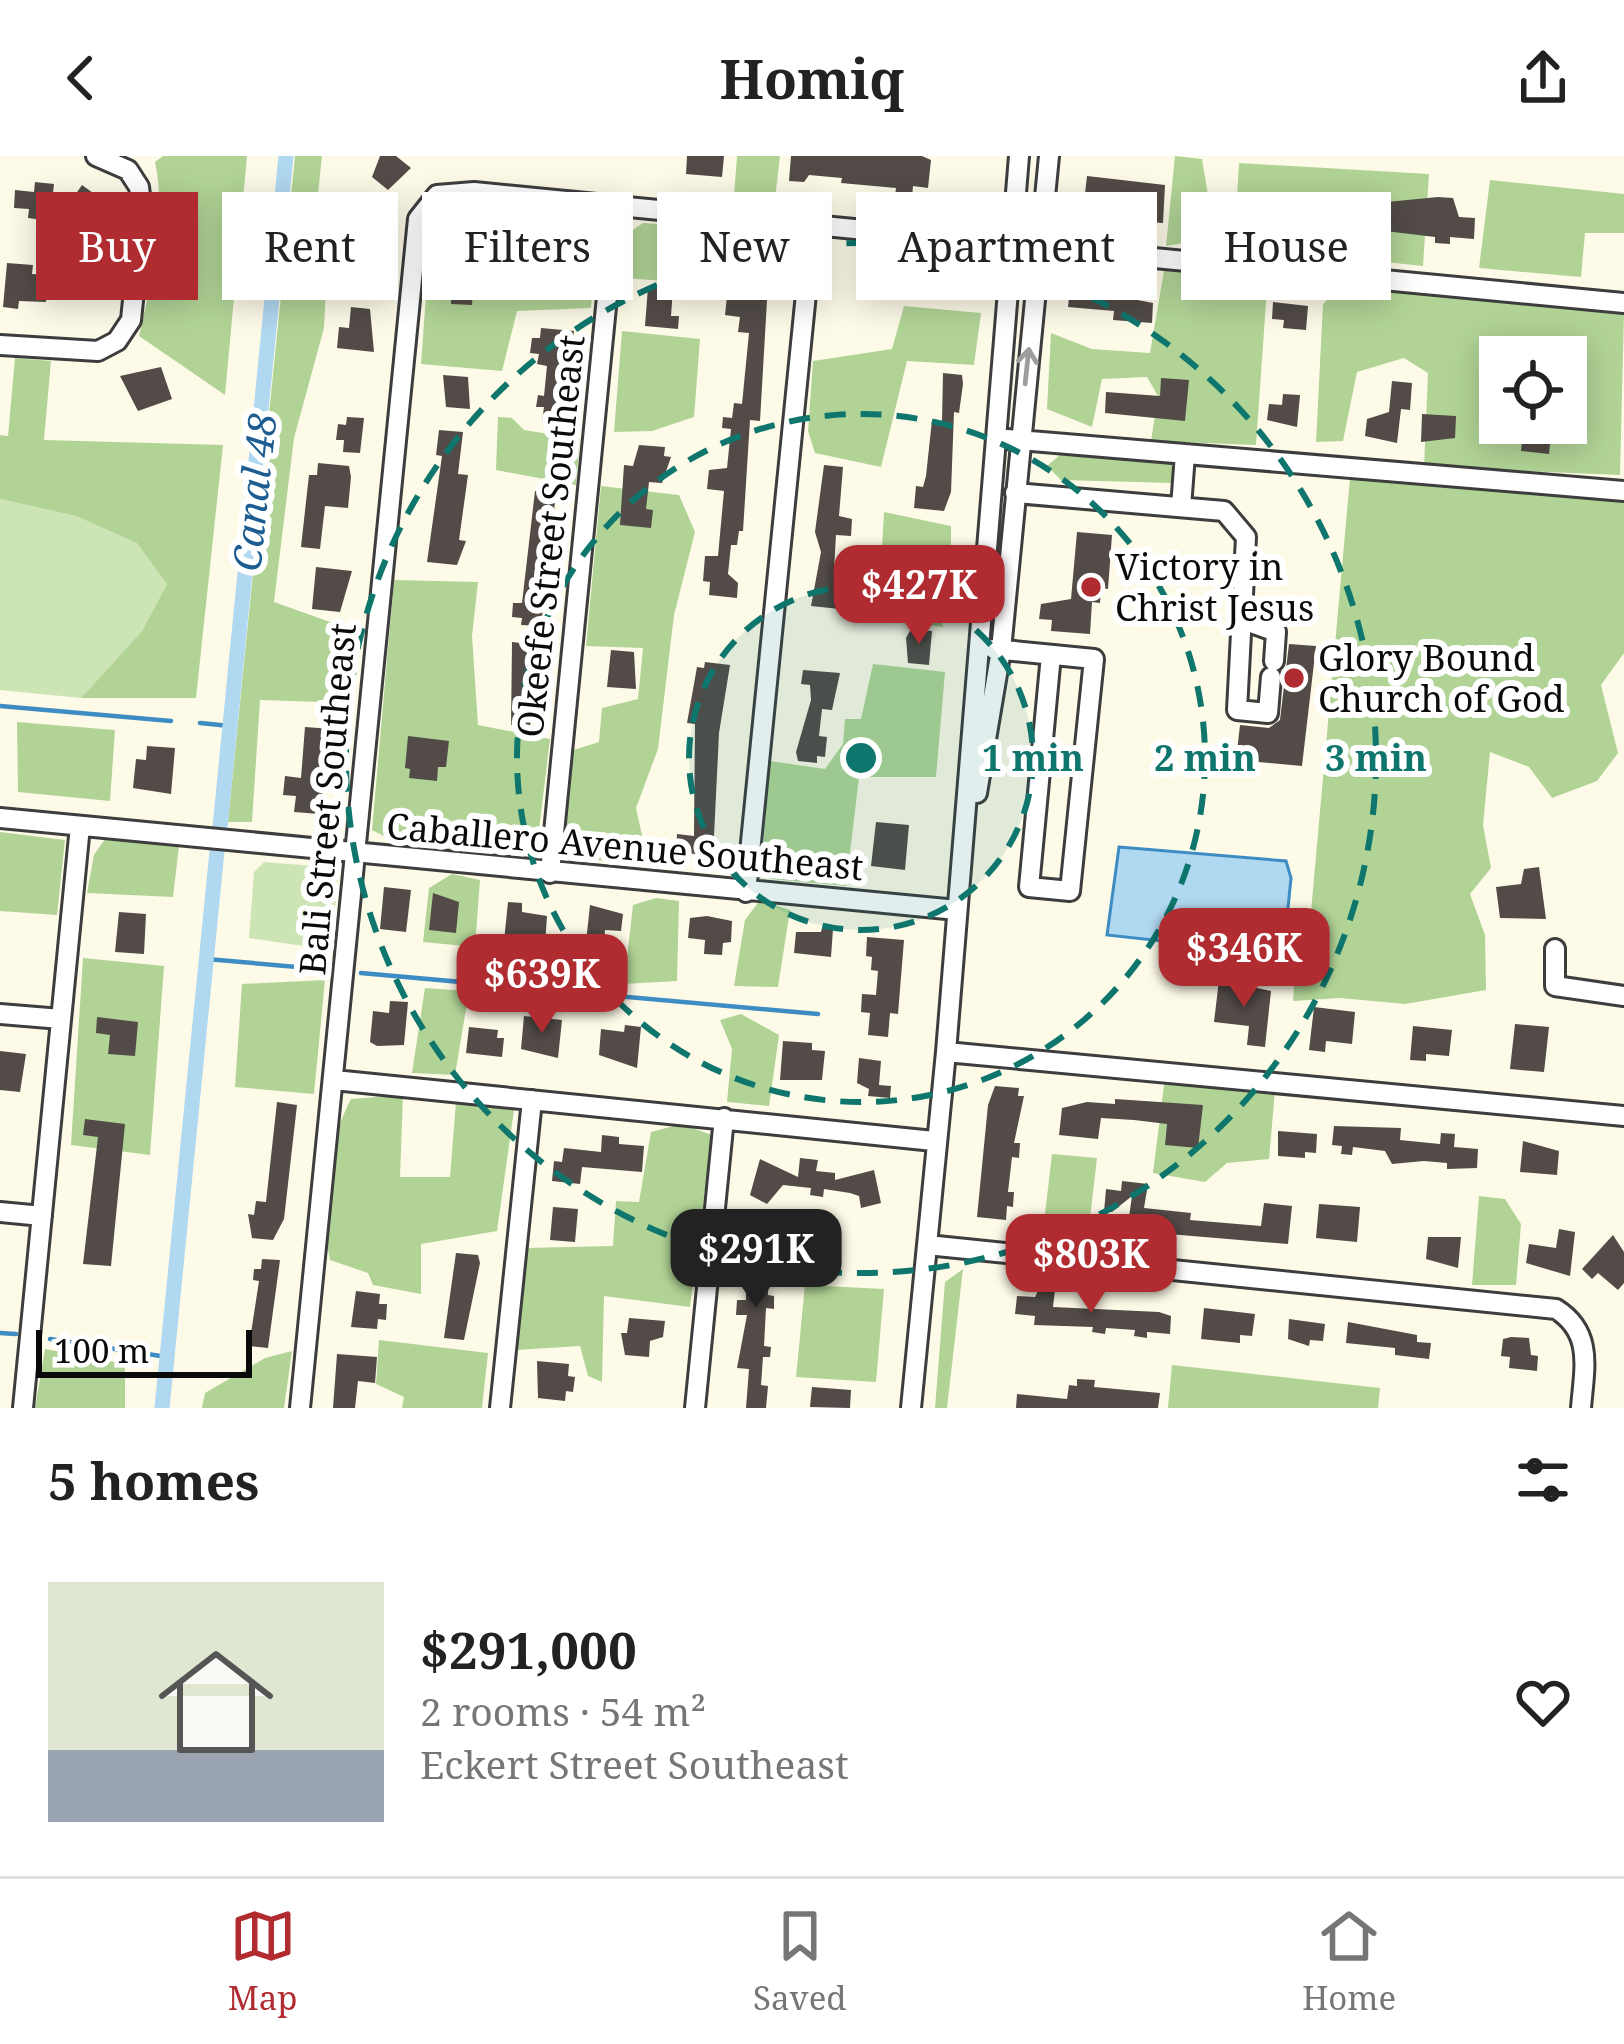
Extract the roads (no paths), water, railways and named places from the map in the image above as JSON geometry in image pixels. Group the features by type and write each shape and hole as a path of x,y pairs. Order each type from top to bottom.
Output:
{"street":[{"path":"0,345 98,351 116,341 131,320 142,212 139,187 128,170 95,156"},
{"path":"1015,192 1019,156"},
{"path":"1045,192 1049,156"},
{"name":"Bali Street Southeast","path":"299,1408 413,242 422,214"},
{"path":"1157,258 1624,304"},
{"name":"Okeefe Street Southeast","path":"550,873 607,300"},
{"path":"746,892 805,300"},
{"path":"911,1408 946,1052 1004,300"},
{"path":"956,910 1001,650 1034,300"},
{"path":"993,438 1624,491"},
{"path":"1181,507 1185,454"},
{"path":"1015,494 1224,511 1239,523 1247,556 1237,710 1268,713 1276,632 1243,620"},
{"path":"977,648 1094,659 1070,891 1030,887 1051,655"},
{"name":"Caballero Avenue Southeast","path":"0,818 956,910"},
{"path":"23,1408 80,826"},
{"path":"1555,949 1555,986 1624,996"},
{"path":"0,1014 61,1019"},
{"path":"946,1052 1624,1116"},
{"path":"334,1080 934,1141"},
{"path":"500,1408 532,1100"},
{"path":"694,1408 724,1118"},
{"path":"0,1212 42,1216"},
{"path":"927,1246 1556,1309 1574,1320 1586,1346 1581,1408"}],"water":[{"path":"1119,847 1286,861 1291,878 1284,948 1273,953 1107,935"}],"waterway":[{"name":"Canal 48","path":"220,827 286,156"},
{"path":"0,706 171,721"},
{"path":"200,723 230,726"},
{"name":"Canal 48","path":"162,1408 217,851"},
{"path":"207,959 331,970"},
{"path":"361,973 818,1014"},
{"path":"0,1333 16,1334"},
{"path":"50,1339 167,1357"}],"place":[{"name":"Victory in Christ Jesus","path":"1091,587"},
{"name":"Glory Bound Church of God","path":"1294,678"}]}
